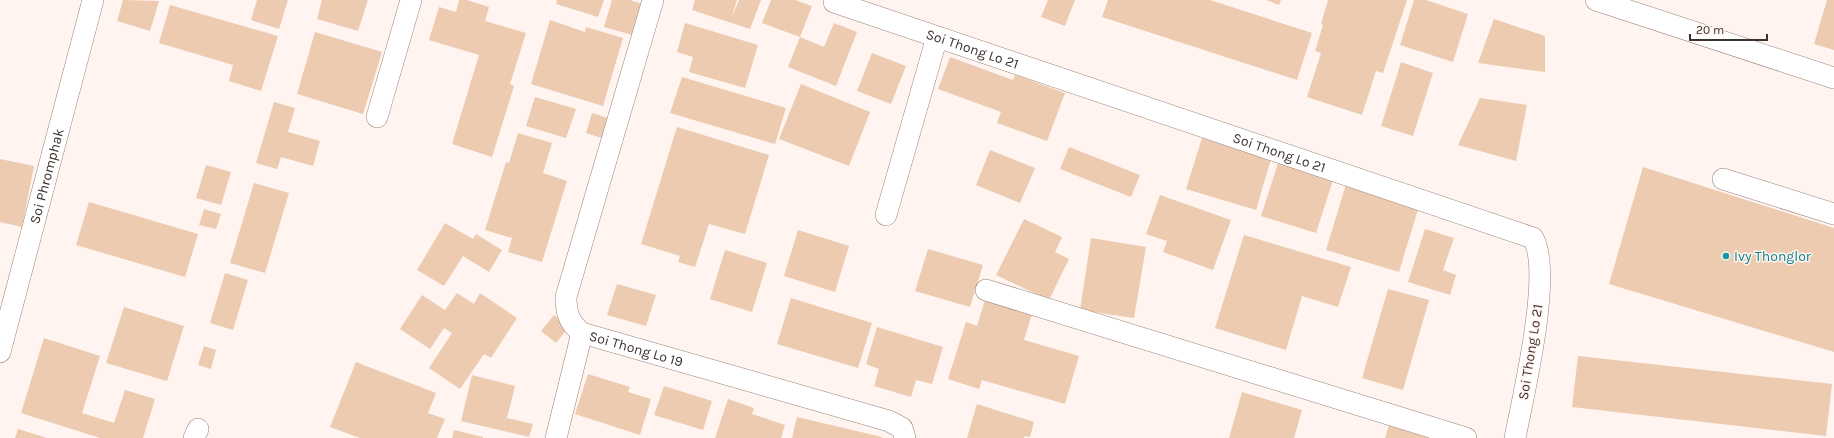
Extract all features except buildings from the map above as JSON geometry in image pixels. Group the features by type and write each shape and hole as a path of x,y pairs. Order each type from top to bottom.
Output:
{"street":[{"name":"Soi Phromphak","path":"0,352 93,0"},
{"path":"377,117 411,0"},
{"name":"Soi Thong Lo 19","path":"653,0 566,297 568,317 572,325 582,332 889,421 902,428 905,438"},
{"path":"1596,0 1834,78"},
{"name":"Soi Thong Lo 21","path":"834,2 1533,238 1540,255 1538,313 1516,438"},
{"path":"886,215 937,37"},
{"path":"1723,179 1834,214"},
{"path":"986,290 1466,438"},
{"path":"556,438 582,332"}],"place":[{"name":"Ivy Thonglor","path":"1726,256"}]}
